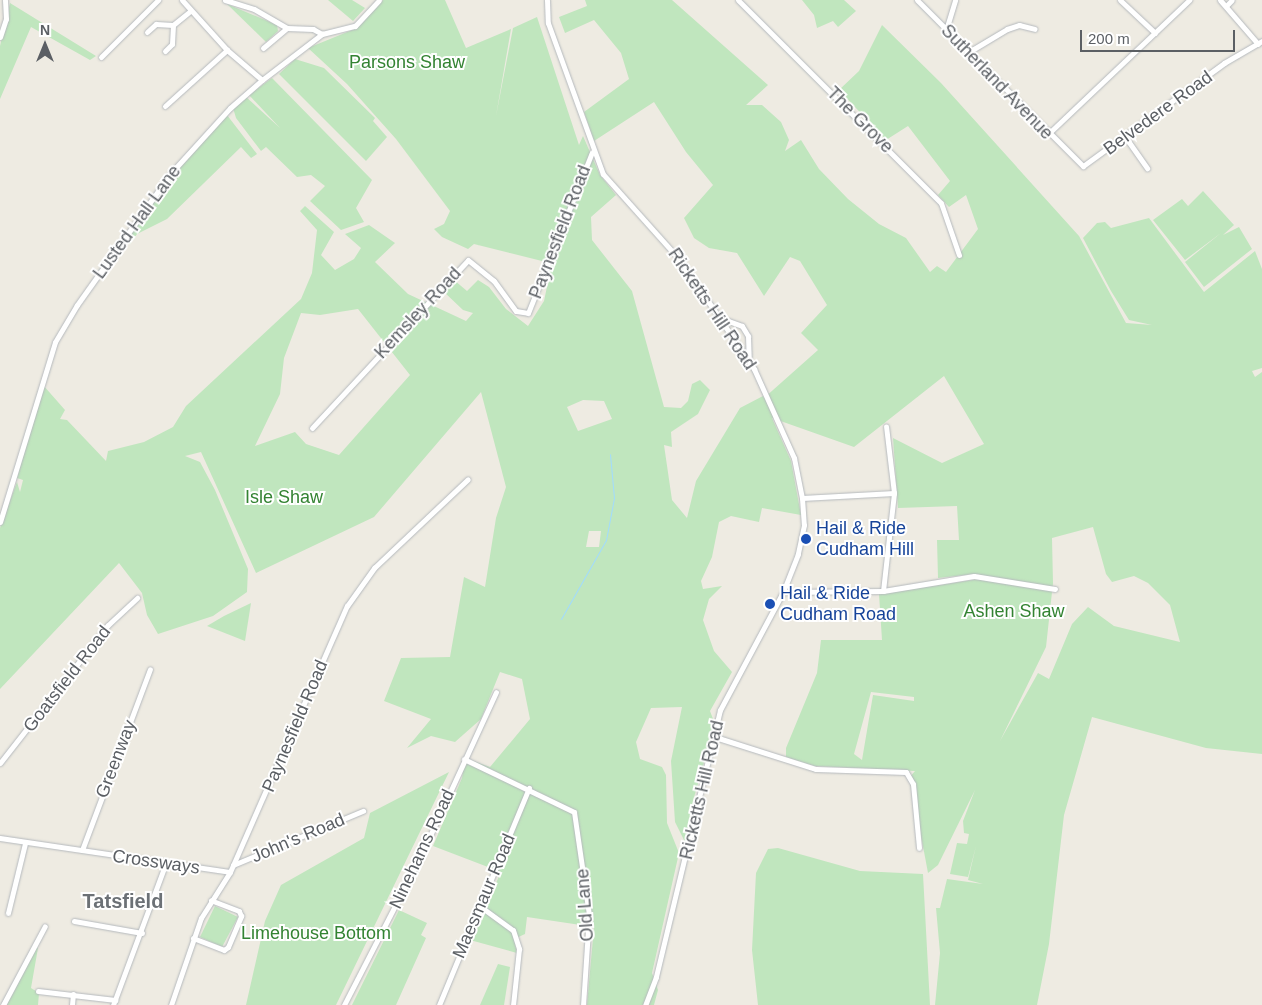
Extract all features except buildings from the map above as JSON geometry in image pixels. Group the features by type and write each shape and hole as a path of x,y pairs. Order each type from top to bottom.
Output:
{"street":[{"path":"0,37 6,19 5,0"},
{"path":"101,57 158,0"},
{"path":"182,0 227,50 262,80"},
{"path":"225,0 254,9 287,28 313,29 322,34"},
{"name":"Lusted Hall Lane","path":"0,522 38,388 55,342 77,305 170,174 230,108 262,80 322,34 355,26 379,0"},
{"name":"Ricketts Hill Road","path":"547,0 548,23 592,152 603,174 661,237 723,319 748,360 794,458 802,498 804,525 783,592 720,710 715,737 701,780 687,855 656,977 645,1005"},
{"name":"The Grove","path":"738,0 935,196 949,218 959,255"},
{"name":"Sutherland Avenue","path":"917,0 967,54 1078,164"},
{"path":"946,30 955,0"},
{"path":"1120,0 1154,33"},
{"path":"1048,134 1188,0"},
{"path":"1220,0 1260,42"},
{"path":"1226,6 1232,0"},
{"path":"147,32 156,24 172,25 190,10"},
{"path":"165,51 172,44 172,25"},
{"path":"967,54 1007,29 1018,25 1035,29"},
{"path":"263,48 287,28"},
{"name":"Belvedere Road","path":"1078,164 1088,164 1126,138 1224,63 1260,42"},
{"path":"165,106 227,50"},
{"path":"1126,138 1147,168"},
{"name":"Paynesfield Road","path":"528,313 592,152"},
{"name":"Kemsley Road","path":"312,428 468,260 494,281 516,311 528,313"},
{"path":"723,319 742,326 748,336 748,360"},
{"path":"883,591 894,492 886,426"},
{"name":"Paynesfield Road","path":"171,1005 193,938 211,900 230,872 359,585 468,479"},
{"path":"802,498 894,492"},
{"path":"783,592 883,591 974,576 1055,589"},
{"name":"Goatsfield Road","path":"0,763 108,625 136,598"},
{"name":"Greenway","path":"82,850 150,669"},
{"name":"Ninehams Road","path":"344,1005 422,853 496,692"},
{"path":"715,737 816,769 906,772 913,784 919,848"},
{"path":"464,759 529,788"},
{"name":"Old Lane","path":"529,788 570,807 589,915 583,1005"},
{"name":"Maesmaur Road","path":"439,1005 529,788"},
{"name":"John's Road","path":"233,865 363,811"},
{"path":"0,838 82,850"},
{"path":"8,913 25,843"},
{"name":"Crossways","path":"82,850 165,865 230,872"},
{"path":"38,991 73,994 114,1002 142,933 165,865"},
{"path":"193,938 224,950 228,948 241,916 211,900"},
{"path":"481,907 513,930 519,949 513,1005"},
{"path":"74,921 142,933"},
{"path":"3,1005 45,926"},
{"path":"72,1005 73,994"}],"green space":[{"path":"328,0 352,0 365,8 353,21"},
{"path":"383,0 445,0 466,48 511,29 496,116 513,28 537,17 579,145 583,136 600,175 616,195 591,217 592,240 632,291 664,407 681,408 688,401 692,384 700,380 710,390 698,414 671,432 672,447 664,445 672,500 687,518 696,481 740,408 763,396 764,398 818,350 801,333 827,305 800,261 790,257 764,296 737,253 709,248 694,238 684,218 713,185 686,152 654,102 594,141 584,112 629,79 621,53 594,20 565,33 559,17 587,6 585,0 672,0 768,85 746,105 762,105 781,122 789,140 785,151 801,140 819,169 848,199 879,224 906,238 930,272 937,266 946,272 978,229 966,195 949,207 938,195 950,181 908,126 886,140 839,90 859,71 882,25 941,83 1079,236 1126,323 1152,325 1129,320 1111,291 1083,238 1097,223 1105,222 1111,228 1149,218 1204,292 1255,251 1262,269 1262,368 1252,371 1255,377 1262,372 1262,754 1206,748 1092,717 1064,815 1049,944 1037,1005 935,1005 940,953 936,908 940,908 947,879 983,884 968,880 976,846 968,877 950,874 957,843 967,844 969,834 964,833 963,821 975,790 938,865 928,873 910,777 915,771 814,766 786,757 786,748 817,673 821,640 882,640 879,594 979,579 979,574 938,578 937,540 959,540 957,506 898,508 893,438 942,463 984,444 944,376 854,447 772,418 791,461 801,515 762,508 759,522 731,516 719,522 712,557 701,581 703,589 722,586 709,599 703,620 714,651 732,672 710,711 715,724 693,801 686,844 675,822 671,761 682,707 651,708 636,742 640,759 662,767 666,775 667,823 679,853 652,973 658,990 654,1005 587,1005 594,927 527,917 525,934 514,939 517,953 470,940 501,872 433,846 462,778 465,758 490,767 530,719 522,679 500,672 481,719 455,742 431,736 407,748 431,719 384,701 401,658 450,657 464,577 485,587 496,518 506,487 481,392 374,517 256,573 201,452 185,456 200,462 215,490 248,569 247,592 213,616 158,634 147,615 142,593 119,563 0,689 0,528 17,482 20,492 23,480 17,478 43,385 65,410 60,419 67,420 106,461 108,451 144,442 173,427 186,406 301,299 312,273 317,230 300,211 305,206 334,232 321,255 335,270 354,259 361,248 345,234 369,225 395,243 375,262 408,294 466,321 473,313 463,310 443,291 454,280 467,291 478,280 489,287 506,309 528,326 544,301 549,277 542,261 474,244 468,249 442,237 434,229 444,224 450,211 396,139 347,84 308,48 357,28","holes":["358,309 410,375 339,455 306,444 295,432 255,446 280,394 284,358 301,313 320,315","583,400 604,401 612,419 578,431 567,407","1093,527 1106,574 1112,582 1134,576 1148,583 1170,605 1180,642 1114,626 1088,607 1072,624 1049,679 1038,673 1000,741 1046,647 1053,583 1052,538","589,531 601,531 599,547 586,547","871,692 914,697 914,701 873,695 862,760 854,754"]},
{"path":"802,0 844,0 856,11 838,27 833,21 817,28 814,15"},
{"path":"10,3 96,56 90,60 31,27 0,99 0,46"},
{"path":"227,4 277,25 278,31 266,42"},
{"path":"295,59 324,68 375,118 373,121 387,137 366,161 279,74"},
{"path":"272,78 372,180 356,208 364,222 341,230 310,201 325,186 311,175 297,177 266,147 261,151 236,118 233,108 245,96 280,128 249,95"},
{"path":"227,115 257,154 251,158 241,147 167,219 137,234 130,244 126,240 170,177"},
{"path":"1203,191 1234,225 1223,235 1239,227 1252,249 1204,287 1185,262 1221,233 1185,260 1153,220 1182,199 1188,206"},
{"path":"251,603 245,641 207,626 224,616"},
{"name":"Limehouse Bottom","path":"449,772 336,1005 246,1005 265,921 281,885 364,838 370,813"},
{"path":"778,848 860,871 923,874 930,1005 758,1005 752,950 756,873 768,849"},
{"path":"215,906 238,917 222,947 200,937"},
{"path":"399,910 427,923 421,935 426,938 396,1005 352,1005"},
{"path":"35,947 38,948 31,988 39,993 38,1005 4,1005"},
{"path":"498,964 510,967 504,1005 480,1005"}],"waterway":[{"path":"561,619 606,540 614,498 610,454"}],"place":[{"name":"Hail & Ride Cudham Hill","path":"806,539"},
{"name":"Hail & Ride Cudham Road","path":"770,604"}],"district":[{"name":"Tatsfield","path":"123,901"}],"park label":[{"name":"Parsons Shaw","path":"407,62"},
{"name":"Isle Shaw","path":"284,497"},
{"name":"Ashen Shaw","path":"1014,611"}]}
